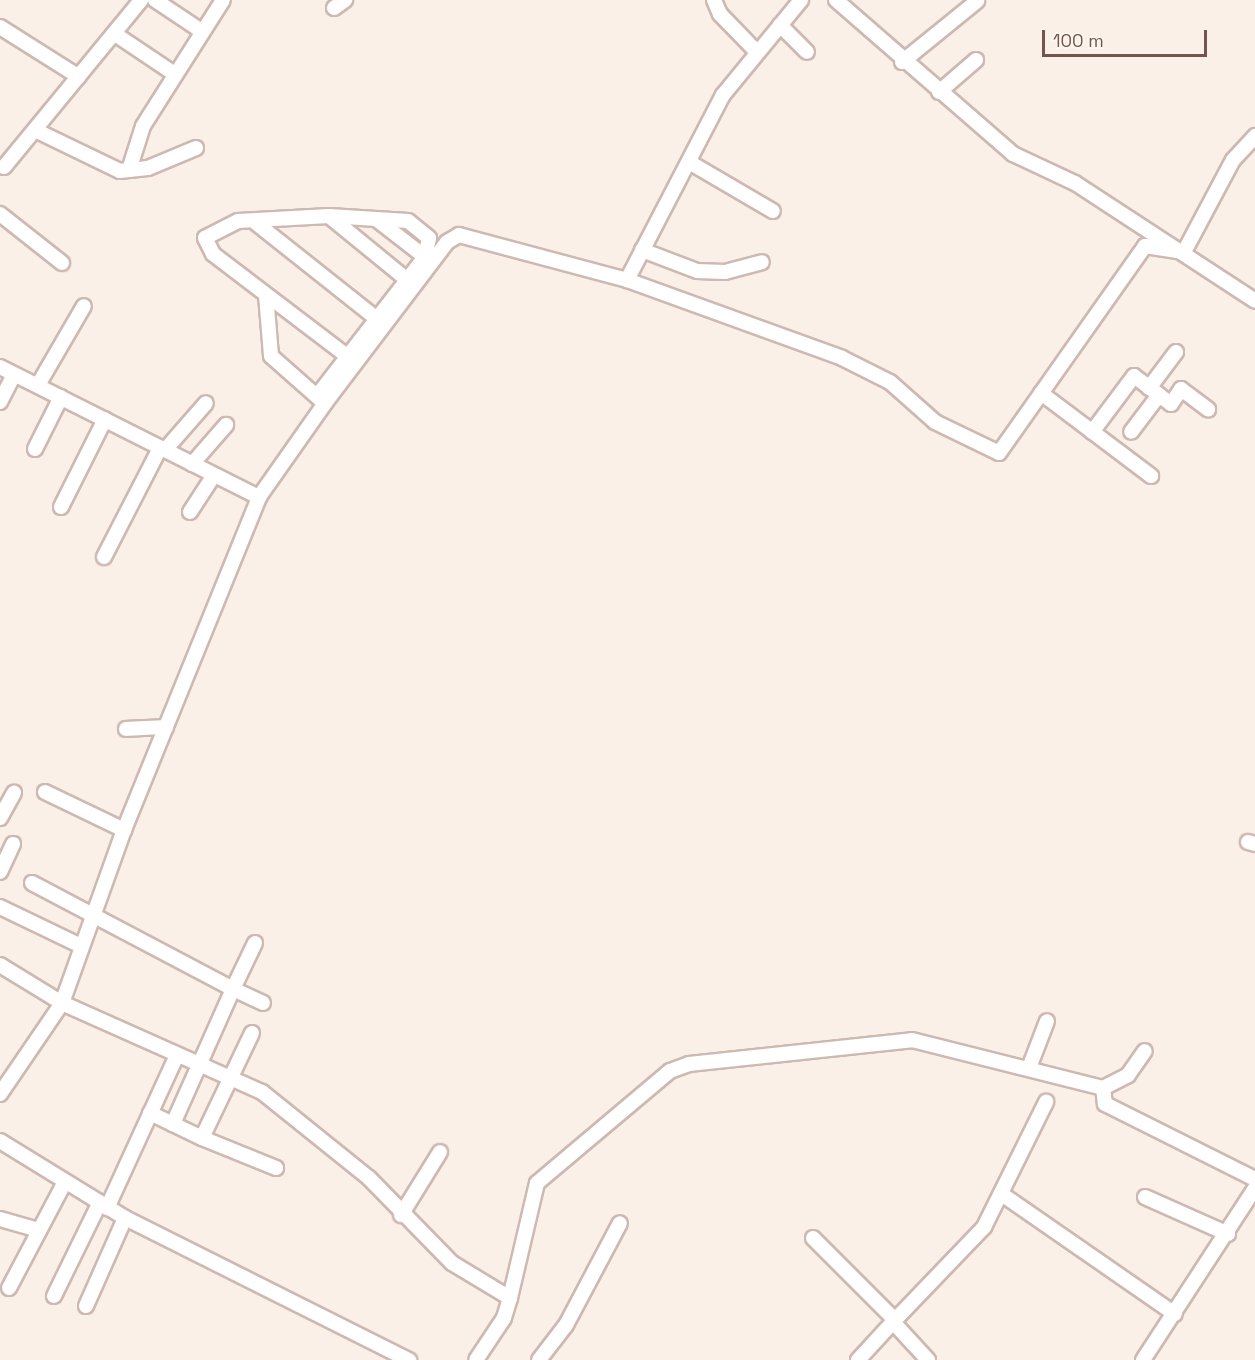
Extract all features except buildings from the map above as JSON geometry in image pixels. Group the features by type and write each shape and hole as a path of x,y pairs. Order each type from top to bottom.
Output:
{"street":[{"path":"1,167 79,77 141,0"},
{"path":"155,0 200,30"},
{"path":"129,170 143,126 200,30 223,0"},
{"path":"714,0 720,14 756,51"},
{"path":"627,280 723,95 756,51 801,0"},
{"path":"902,62 977,1"},
{"path":"845,2 902,62 1013,154 1075,183 1184,252 1255,301"},
{"path":"780,25 807,52"},
{"path":"0,27 79,77"},
{"path":"115,34 173,73"},
{"path":"939,92 976,60"},
{"path":"34,130 106,167 129,170 196,148"},
{"path":"1184,252 1233,159 1255,136"},
{"path":"689,162 773,212"},
{"path":"0,214 62,263"},
{"path":"329,216 406,279"},
{"path":"0,1094 62,1003 124,830 259,497 347,356 425,257 432,242 420,228 396,219 329,216 256,222 218,228 204,244 266,295 347,356"},
{"path":"376,219 425,257"},
{"path":"256,222 377,319"},
{"path":"321,399 447,242 459,235 627,280 788,336 890,382 935,422 999,453 1145,246 1184,252"},
{"path":"642,250 697,271 725,272 762,262"},
{"path":"266,295 271,356 321,399"},
{"path":"38,385 84,306"},
{"path":"1131,432 1176,352"},
{"path":"0,367 259,497"},
{"path":"0,402 14,375"},
{"path":"1092,432 1134,376 1171,404 1181,389 1208,409"},
{"path":"1041,393 1151,476"},
{"path":"34,448 61,397"},
{"path":"104,557 163,449 206,403"},
{"path":"61,507 105,419"},
{"path":"192,464 226,425"},
{"path":"190,512 214,475"},
{"path":"126,729 166,727"},
{"path":"45,792 124,830"},
{"path":"0,818 14,793"},
{"path":"0,872 13,844"},
{"path":"32,883 263,1003"},
{"path":"0,907 81,946"},
{"path":"173,1124 202,1066 233,989 255,943"},
{"path":"0,965 62,1003 269,1097 369,1178 401,1215 452,1263 510,1298"},
{"path":"1029,1068 1047,1021"},
{"path":"202,1138 252,1033"},
{"path":"476,1360 504,1318 537,1183 670,1071 689,1064 912,1040 1029,1068 1102,1093 1255,1179"},
{"path":"1102,1093 1128,1076 1145,1051"},
{"path":"54,1296 103,1206 177,1055"},
{"path":"858,1360 984,1227 1003,1195 1046,1102"},
{"path":"150,1113 202,1138 276,1168"},
{"path":"0,1141 125,1218 409,1360"},
{"path":"401,1215 440,1152"},
{"path":"9,1288 65,1182"},
{"path":"1143,1360 1228,1234 1255,1188"},
{"path":"1003,1195 1175,1314"},
{"path":"1145,1197 1228,1234"},
{"path":"86,1306 125,1218"},
{"path":"0,1219 39,1230"},
{"path":"539,1360 566,1325 620,1223"},
{"path":"813,1238 894,1321 928,1360"}]}
